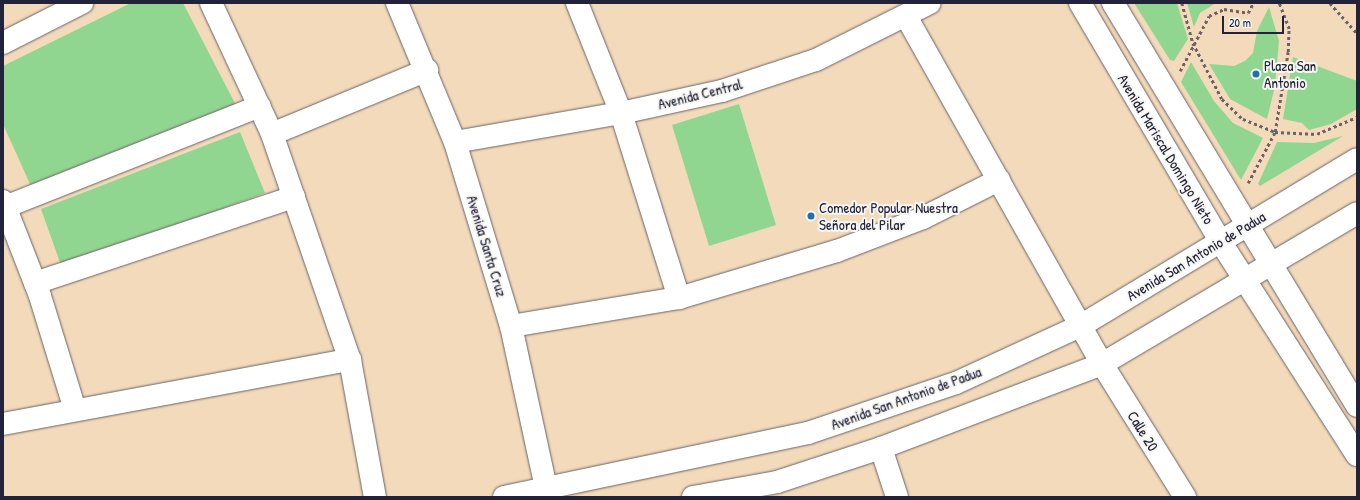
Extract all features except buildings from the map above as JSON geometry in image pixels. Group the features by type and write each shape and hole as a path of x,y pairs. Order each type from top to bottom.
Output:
{"street":[{"path":"3,43 82,3"},
{"path":"211,3 272,134 350,360 375,497"},
{"name":"Avenida Santa Cruz","path":"397,3 427,70 455,142 511,326 546,492"},
{"path":"577,3 621,113 679,298"},
{"name":"Avenida Central","path":"455,142 621,113 722,91 816,60 907,18 930,3"},
{"name":"Avenida Mariscal Domingo Nieto","path":"1080,3 1220,241 1357,455"},
{"name":"Avenida Mariscal Domingo Nieto","path":"1114,3 1246,226 1272,265 1357,406"},
{"name":"Calle 20","path":"907,18 1082,325 1102,364 1185,497"},
{"path":"272,134 427,70"},
{"path":"75,410 35,283 4,204 260,106"},
{"name":"Avenida San Antonio de Padua","path":"504,497 546,492 808,432 956,383 1082,325 1357,159"},
{"path":"511,326 679,298 837,251 923,218 999,180"},
{"path":"35,283 294,197"},
{"path":"693,497 777,482 881,448 1102,364 1245,281 1357,213"},
{"path":"3,424 350,360"},
{"path":"881,448 897,497"}],"path":[{"path":"1182,3 1193,43 1222,99 1243,119 1274,132 1317,134 1357,117"},
{"path":"1177,75 1209,16 1224,9 1248,13 1253,3"},
{"path":"1246,186 1274,132 1288,44 1289,28 1279,3"},
{"path":"1330,3 1357,33"}],"green space":[{"path":"131,3 183,3 240,113 34,193 3,124 3,66"},
{"path":"1134,3 1177,3 1188,39 1174,61 1170,60"},
{"path":"1187,3 1216,3 1200,13 1194,27"},
{"path":"1269,7 1279,41 1275,86 1267,119 1230,99 1209,64 1234,66 1245,61 1253,53 1257,31"},
{"path":"1293,57 1357,81 1357,109 1331,124 1309,130 1302,123 1283,119"},
{"path":"1191,62 1214,101 1233,123 1263,138 1241,180 1181,82"},
{"path":"739,104 776,225 709,246 672,125"},
{"path":"240,132 265,193 62,268 41,209"},
{"path":"1343,136 1260,186 1258,184 1277,142 1314,143"}],"place":[{"name":"Plaza San Antonio","path":"1256,74"},
{"name":"Comedor Popular Nuestra Señora del Pilar","path":"811,216"}]}
